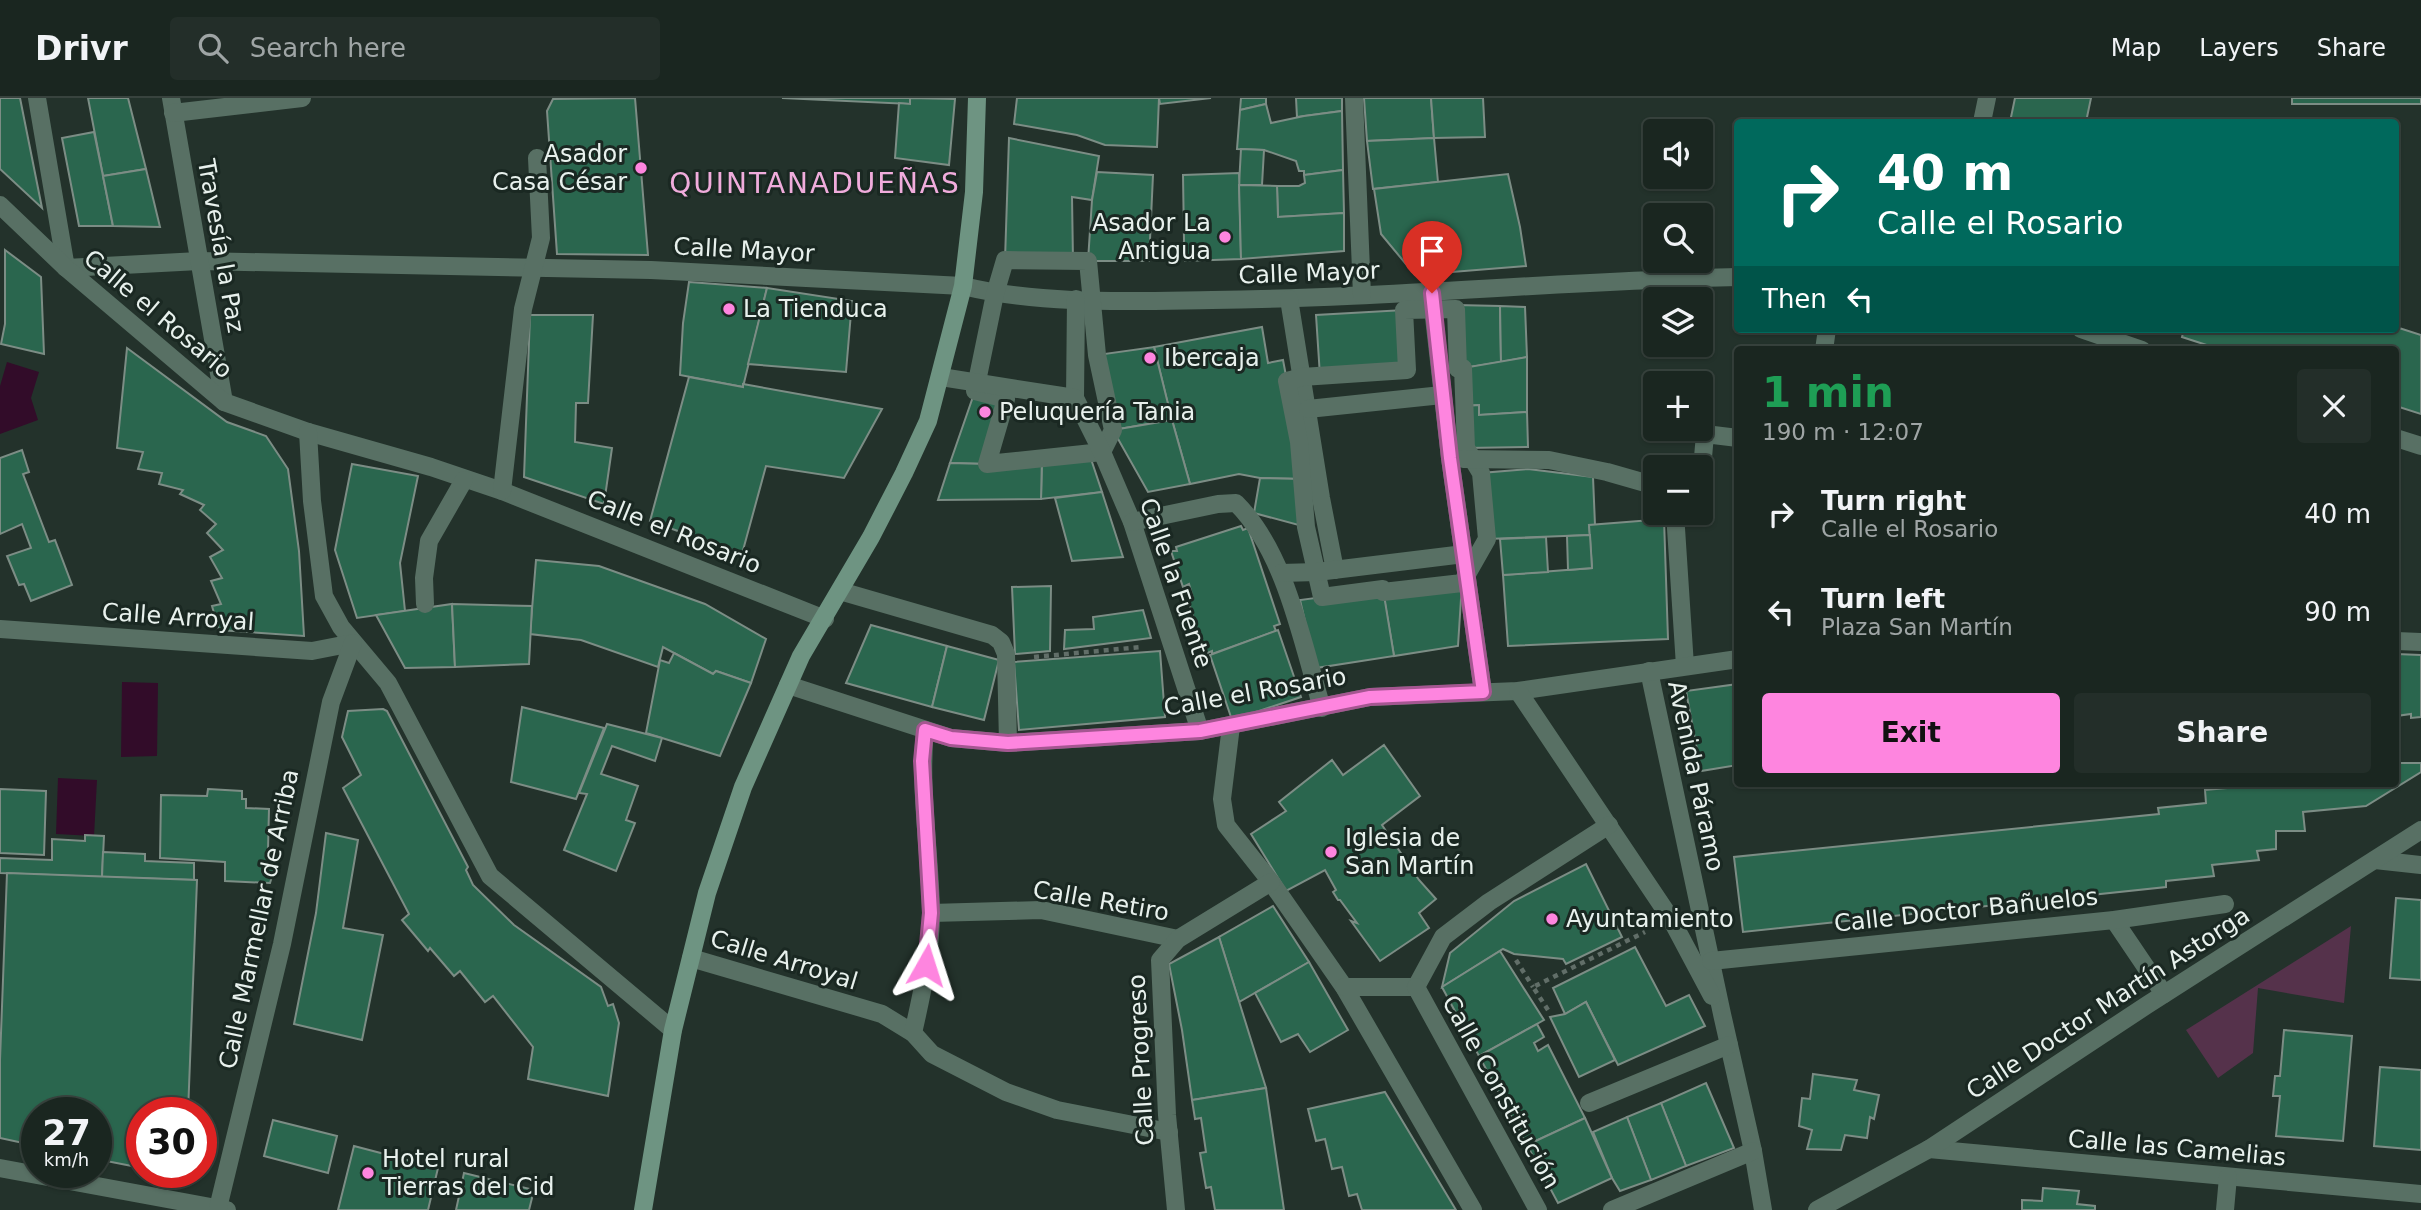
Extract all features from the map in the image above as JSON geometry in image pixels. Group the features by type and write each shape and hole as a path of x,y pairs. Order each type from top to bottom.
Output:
{"main road":[{"path":"643,1210 673,1030 706,892 747,775 801,656 825,619 904,473 928,421 963,286 974,192 977,98"}],"street":[{"path":"37,98 66,268"},
{"path":"172,105 302,98"},
{"path":"1354,98 1362,295"},
{"path":"1983,119 1987,98"},
{"name":"Travesía la Paz","path":"172,105 224,402"},
{"path":"502,491 523,309 541,238 537,158"},
{"name":"Calle el Rosario","path":"0,205 66,268 224,402 308,432 431,467 502,491 825,619"},
{"path":"941,377 978,383 1075,398 1084,299 1088,261 1005,260 995,294 978,383 975,391 1006,399 987,464 1102,452 1113,430 1084,299"},
{"name":"Calle Mayor","path":"66,268 199,261 651,270 963,286 995,294 1084,299 1289,299 1362,295 1432,301 1607,282 1734,277"},
{"path":"1289,299 1335,570"},
{"path":"1432,301 1450,458 1483,692"},
{"path":"1432,301 1456,309 1458,369 1463,368 1466,448 1481,473 1487,540 1462,583 1322,597 1306,527 1299,442 1287,381 1302,377 1407,370 1404,310 1432,301"},
{"path":"2093,333 2130,346"},
{"path":"1308,409 1443,395"},
{"name":"Calle la Fuente","path":"1075,398 1132,522 1200,731"},
{"path":"308,432 312,501 324,596 352,643 388,683 490,876 673,1030"},
{"path":"1703,455 1705,434 1734,438"},
{"path":"2399,439 2421,446"},
{"path":"1450,458 1549,460 1643,482"},
{"path":"425,604 424,578 429,541 464,480"},
{"path":"1132,522 1218,504 1236,503 1254,521 1281,573 1322,708"},
{"path":"1676,525 1685,666"},
{"path":"1281,573 1317,572 1464,554"},
{"path":"840,591 992,635 1001,642 1006,659 1008,743"},
{"name":"Calle Arroyal","path":"0,629 312,651 352,643"},
{"path":"2399,641 2421,642"},
{"name":"Calle Marmellar de Arriba","path":"223,1209 282,944 331,702 352,643"},
{"name":"Calle el Rosario","path":"788,685 951,738 1008,743 1200,731 1370,697 1518,691 1734,660"},
{"name":"Avenida Páramo","path":"1649,671 1753,1151 1763,1210"},
{"name":"Avenida Páramo","path":"1518,691 1671,919 1722,1014"},
{"path":"1231,726 1222,799 1226,825 1270,882 1343,987 1473,1210"},
{"path":"913,1033 923,990 931,913 922,761 925,730"},
{"path":"1416,988 1443,937 1489,902 1609,825"},
{"name":"Calle Doctor Martín Astorga","path":"1817,1210 1929,1149 2164,994 2421,830"},
{"path":"2375,860 2421,865"},
{"name":"Calle Progreso","path":"1176,1210 1160,960 1178,939 1270,882"},
{"name":"Calle Doctor Bañuelos","path":"1711,961 2114,920 2225,904"},
{"name":"Calle Retiro","path":"931,913 1041,910 1178,939"},
{"path":"2114,920 2164,994"},
{"name":"Calle Arroyal","path":"691,958 881,1014 913,1033 932,1054 1006,1092 1057,1110 1169,1132"},
{"name":"Calle Constitución","path":"1343,987 1416,988 1538,1210"},
{"path":"1589,1103 1729,1045"},
{"name":"Calle las Camelias","path":"1929,1149 2421,1194"},
{"path":"1612,1210 1753,1151"},
{"path":"0,1168 223,1209"},
{"path":"2225,1210 2228,1177"}],"path":[{"path":"1006,659 1171,644"},
{"path":"1533,987 1671,919"},
{"path":"1516,960 1548,1010"}],"shaded area":[{"path":"7,362 39,372 31,398 38,420 0,434 0,386"},
{"path":"122,682 158,683 157,756 121,757"},
{"path":"58,778 97,780 94,836 56,834"},
{"path":"2351,926 2344,1003 2258,988 2253,1053 2218,1078 2186,1030"}],"building":[{"path":"0,98 20,98 42,208 0,169"},
{"path":"88,98 128,98 146,169 103,176"},
{"path":"635,98 648,255 557,254 547,111 553,99"},
{"path":"782,98 910,98 910,104"},
{"path":"910,98 955,99 949,165 895,158 899,103 910,104"},
{"path":"1017,98 1159,98 1157,147 1105,145 1077,135 1014,124"},
{"path":"1159,98 1211,98 1160,104"},
{"path":"1241,98 1266,98 1266,104 1240,110"},
{"path":"1296,98 1342,98 1342,111 1297,117"},
{"path":"1364,98 1431,98 1434,138 1367,141"},
{"path":"1431,98 1483,98 1485,137 1434,138"},
{"path":"2015,98 2091,98 2087,119 2011,119"},
{"path":"2292,98 2421,98 2421,104 2292,104"},
{"path":"1266,104 1271,123 1342,111 1343,170 1304,175 1304,171 1299,171 1296,161 1264,150 1237,149 1240,110"},
{"path":"94,132 113,226 79,226 62,138"},
{"path":"1009,138 1099,156 1092,200 1072,197 1073,261 1005,260"},
{"path":"1434,138 1438,182 1373,189 1367,141"},
{"path":"1241,149 1264,150 1262,185 1239,185"},
{"path":"146,169 160,227 113,226 103,176"},
{"path":"1343,170 1344,213 1278,217 1277,186 1299,186 1305,183 1304,175"},
{"path":"1097,172 1153,175 1149,261 1088,261 1092,200"},
{"path":"1239,173 1241,259 1185,261 1182,255 1183,175"},
{"path":"1508,174 1526,266 1415,275 1381,234 1374,189"},
{"path":"1239,185 1277,186 1278,217 1344,213 1344,251 1241,259"},
{"path":"5,250 41,277 44,354 1,344 5,324"},
{"path":"689,282 767,288 743,387 680,375"},
{"path":"767,288 852,301 846,372 748,364"},
{"path":"1456,305 1500,306 1501,362 1458,369"},
{"path":"1500,306 1525,307 1527,357 1501,362"},
{"path":"1404,310 1407,370 1320,376 1316,315"},
{"path":"530,315 593,315 588,403 576,403 575,442 612,448 604,504 524,477"},
{"path":"1262,327 1268,363 1283,360 1303,479 1260,478 1239,474 1190,484 1154,347"},
{"path":"2399,328 2421,335 2421,414 2399,407 2399,346 2210,346 2182,337 2183,333 2399,333"},
{"path":"1154,347 1172,420 1113,430 1097,355"},
{"path":"127,348 227,422 266,436 288,469 299,551 304,636 219,630 212,606 221,604 211,581 222,578 210,557 223,550 207,533 216,524 200,510 204,505 180,494 183,490 159,484 162,473 138,469 143,452 117,448"},
{"path":"1527,357 1527,412 1479,415 1479,405 1465,406 1463,368"},
{"path":"689,377 882,409 844,478 766,466 742,554 650,521"},
{"path":"975,391 1006,399 987,464 950,463"},
{"path":"1479,405 1479,415 1527,412 1528,447 1466,448 1465,406"},
{"path":"1172,420 1190,484 1148,492 1113,430"},
{"path":"22,450 29,472 23,474 49,542 55,540 72,585 31,601 24,584 19,585 7,556 31,548 22,524 0,534 0,458"},
{"path":"1089,453 1102,492 1041,499 1042,457"},
{"path":"1042,457 1041,499 938,500 950,463 987,464"},
{"path":"352,464 418,476 400,563 405,611 357,618 335,550"},
{"path":"1528,469 1593,477 1595,525 1589,525 1590,535 1487,539 1481,473"},
{"path":"1260,478 1303,479 1306,527 1254,513"},
{"path":"1102,492 1123,557 1072,561 1055,498"},
{"path":"1643,521 1643,525 1664,525 1668,639 1508,646 1503,575 1592,568 1589,525"},
{"path":"1241,526 1243,530 1248,528 1280,624 1274,626 1276,631 1212,654 1212,651 1205,654 1188,600 1193,598 1189,584 1183,587 1171,551"},
{"path":"1590,535 1592,568 1568,570 1567,536"},
{"path":"1546,537 1548,572 1503,575 1500,539"},
{"path":"536,560 599,566 705,604 766,639 751,683 716,671 713,674 663,647 658,667 581,640 530,634"},
{"path":"1462,583 1458,646 1394,656 1383,592"},
{"path":"1051,586 1050,651 1015,654 1012,587"},
{"path":"1383,589 1394,656 1316,668 1300,600"},
{"path":"452,604 455,667 405,668 376,615"},
{"path":"452,604 532,606 529,664 455,667"},
{"path":"1143,610 1151,638 1064,649 1065,630 1094,629 1093,617"},
{"path":"871,625 947,646 932,707 846,683"},
{"path":"1278,630 1301,697 1232,720 1210,655"},
{"path":"947,646 999,660 984,720 932,707"},
{"path":"1160,651 1165,717 1019,730 1014,662"},
{"path":"674,653 713,674 716,671 751,683 720,756 646,733 660,660 669,663"},
{"path":"2399,654 2421,655 2421,717 2411,718 2411,714 2399,716"},
{"path":"1734,685 1734,766 1701,771 1686,691"},
{"path":"522,707 604,728 576,799 511,782"},
{"path":"348,711 387,711 468,867 466,870 473,885 514,925 601,987 608,1006 613,1004 619,1023 608,1096 528,1079 533,1047 493,996 485,1002 460,971 454,976 402,920 409,914 343,788 361,775 342,737"},
{"path":"607,724 662,738 655,761 612,746 601,774 638,786 626,820 635,823 616,871 564,850 587,794 579,793"},
{"name":"Iglesia de San Martín","path":"1384,745 1420,796 1382,825 1419,880 1436,899 1419,913 1429,928 1380,961 1351,921 1357,923 1333,892 1336,890 1325,870 1286,891 1251,834 1286,811 1279,802 1332,760 1343,775"},
{"path":"2399,763 2421,763 2421,772 2399,786"},
{"path":"2238,787 2397,787 2366,806 2303,812 2305,831 2276,831 2276,849 2257,851 2259,860 2212,865 2214,876 2166,881 2166,887 1743,932 1734,857 2159,814 2158,808 2206,803 2205,790"},
{"path":"0,789 46,791 44,855 0,853"},
{"path":"208,789 242,791 246,808 269,809 268,850 280,850 270,883 225,881 225,862 160,858 161,795 207,796"},
{"path":"326,833 358,840 343,928 383,935 362,1040 294,1024 316,913"},
{"path":"85,835 104,836 102,877 0,873 0,858 52,860 52,839 85,841"},
{"path":"103,852 145,854 145,861 194,863 194,880 102,877"},
{"name":"Ayuntamiento","path":"1586,864 1622,937 1566,964 1563,959 1514,954 1503,949 1442,987 1450,953 1514,901"},
{"path":"7,873 197,880 189,1097 126,1097 126,1165 112,1162 112,1097 21,1097 21,1143 0,1138"},
{"path":"2396,898 2421,900 2421,980 2390,978"},
{"path":"1273,906 1309,962 1239,1002 1219,937"},
{"path":"1219,937 1266,1088 1192,1100 1169,964"},
{"path":"1635,947 1666,1006 1689,995 1705,1026 1618,1065 1586,1002 1565,1014 1553,988"},
{"path":"1500,951 1544,1020 1479,1056 1442,987"},
{"path":"1309,962 1348,1030 1310,1052 1298,1034 1281,1042 1255,993"},
{"path":"1586,1002 1615,1060 1579,1077 1550,1017 1565,1014"},
{"path":"1537,1024 1544,1037 1534,1043 1538,1051 1548,1045 1585,1118 1527,1145 1479,1056"},
{"path":"2284,1030 2352,1036 2343,1141 2276,1136 2280,1096 2273,1096 2275,1076 2280,1076"},
{"path":"2380,1067 2421,1070 2421,1150 2374,1146"},
{"path":"1813,1074 1857,1080 1854,1090 1879,1095 1874,1119 1870,1117 1867,1138 1845,1135 1841,1150 1807,1149 1812,1130 1799,1126 1802,1098 1810,1099"},
{"path":"1706,1083 1734,1148 1686,1166 1661,1103"},
{"path":"1266,1088 1284,1210 1215,1210 1211,1187 1206,1188 1200,1153 1206,1152 1201,1118 1195,1119 1192,1100"},
{"path":"1385,1092 1456,1210 1362,1210 1357,1194 1349,1196 1342,1167 1332,1169 1325,1139 1316,1141 1308,1109"},
{"path":"1661,1103 1686,1166 1651,1180 1627,1117"},
{"path":"1627,1117 1651,1180 1620,1191 1593,1132"},
{"path":"1585,1118 1612,1178 1558,1203 1527,1145"},
{"path":"273,1120 337,1136 328,1173 264,1156"},
{"path":"354,1146 438,1168 428,1210 338,1210"},
{"path":"464,1173 534,1190 529,1210 456,1210"},
{"path":"2043,1188 2079,1191 2077,1204 2095,1206 2095,1210 2022,1210 2022,1200 2042,1201"}],"place":[{"name":"Asador Casa César","path":"641,168"},
{"name":"Asador La Antigua","path":"1225,237"},
{"name":"La Tienduca","path":"729,309"},
{"name":"Ibercaja","path":"1150,358"},
{"name":"Peluquería Tania","path":"985,412"},
{"name":"Iglesia de San Martín","path":"1331,852"},
{"name":"Ayuntamiento","path":"1552,919"},
{"name":"Hotel rural Tierras del Cid","path":"368,1173"}],"district":[{"name":"QUINTANADUEÑAS","path":"815,183"}],"route":[{"path":"926,965 931,913 922,761 925,730 951,738 1008,743 1200,731 1370,697 1483,692 1450,458 1432,293"}]}
